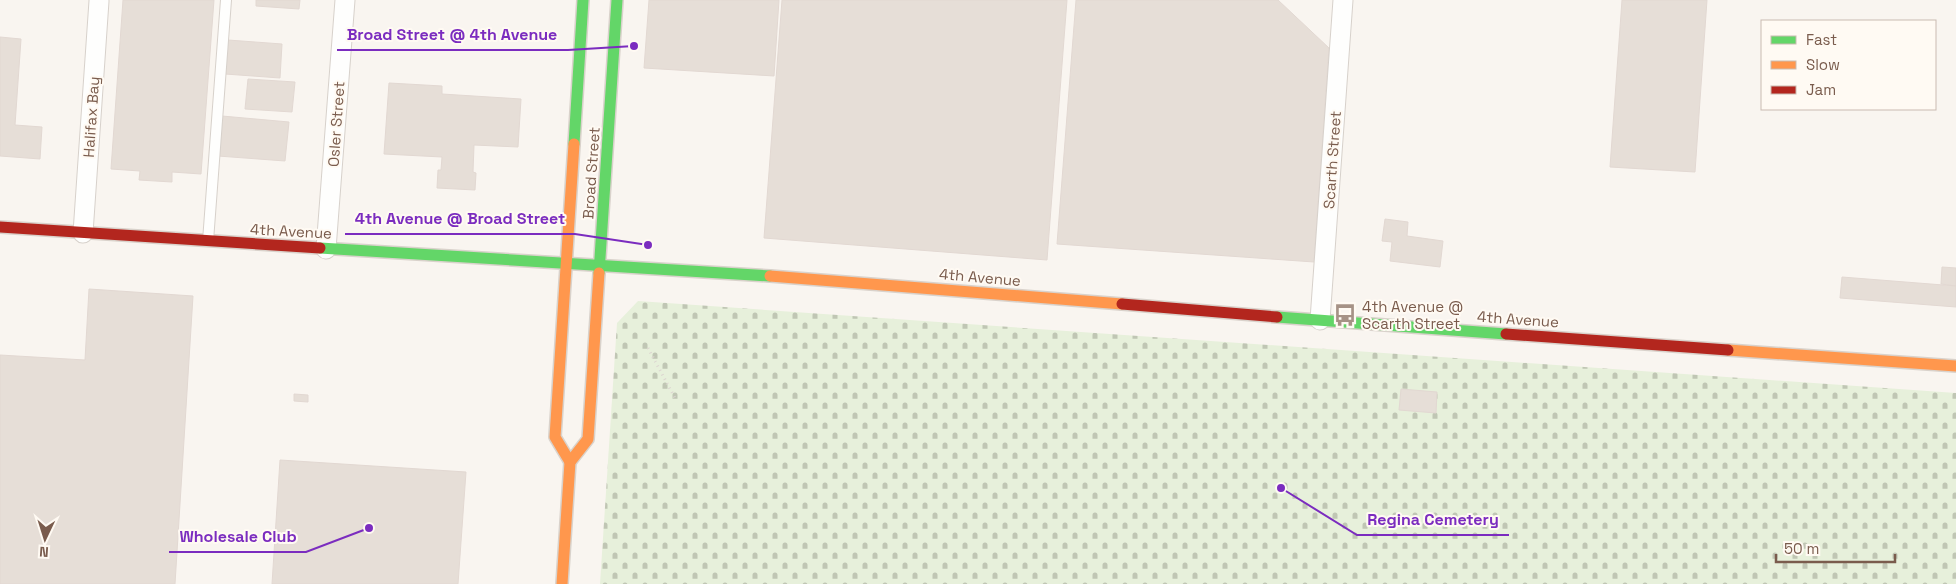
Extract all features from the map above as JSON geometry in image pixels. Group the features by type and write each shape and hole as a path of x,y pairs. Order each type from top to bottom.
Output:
{"main road":[{"name":"Broad Street","path":"583,0 555,437 570,462 588,439 617,0"},
{"name":"4th Avenue","path":"0,227 208,242 856,282 1320,320 1956,366"},
{"path":"562,584 570,462"}],"street":[{"name":"Osler Street","path":"326,248 345,0"},
{"name":"Scarth Street","path":"1320,320 1343,0"},
{"name":"Halifax Bay","path":"83,233 99,1"}],"lane":[{"path":"208,242 226,0"}],"path":[{"path":"648,348 676,398"}],"green space":[{"path":"638,301 1956,393 1956,584 600,584 617,323"}],"building":[{"path":"123,0 214,0 201,174 172,172 172,182 139,180 140,171 111,169"},
{"path":"256,0 300,0 299,9 256,6"},
{"path":"649,0 779,0 774,76 644,68"},
{"path":"782,0 1067,0 1047,260 764,238"},
{"path":"1076,0 1278,0 1329,48 1314,262 1057,244"},
{"path":"1622,0 1707,0 1695,172 1610,167"},
{"path":"0,37 21,39 15,125 42,127 40,159 0,156"},
{"path":"228,40 282,44 280,78 225,74"},
{"path":"248,79 295,82 292,112 245,109"},
{"path":"389,83 442,86 442,94 521,99 518,147 474,145 473,172 476,173 475,190 437,188 438,170 441,170 442,157 384,154"},
{"path":"222,116 289,122 285,161 218,156"},
{"path":"1385,219 1408,222 1407,236 1443,241 1440,267 1390,261 1392,242 1382,241"},
{"path":"1942,267 1956,268 1956,286 1941,284"},
{"path":"1842,277 1956,286 1956,307 1840,298"},
{"path":"89,289 193,296 175,584 0,584 0,355 85,360"},
{"path":"1401,389 1437,392 1436,413 1399,410"},
{"path":"294,394 308,395 308,402 294,401"},
{"path":"280,460 466,472 458,584 272,584"}],"traffic: fast":[{"path":"574,144 583,0"},
{"path":"599,273 617,0"},
{"path":"320,248 770,276"},
{"path":"1277,317 1506,334"}],"traffic: slow":[{"path":"570,462 555,437 574,144"},
{"path":"562,584 570,462 588,439 599,273"},
{"path":"770,276 1122,304"},
{"path":"1728,350 1956,366"}],"traffic: jam":[{"path":"0,227 320,248"},
{"path":"1122,304 1277,317"},
{"path":"1506,334 1728,350"}],"place":[{"name":"Broad Street @ 4th Avenue","path":"634,46"},
{"name":"4th Avenue @ Broad Street","path":"648,245"},
{"name":"4th Avenue @ Scarth Street","path":"1345,315"},
{"name":"Regina Cemetery","path":"1281,488"},
{"name":"Wholesale Club","path":"369,528"}]}
